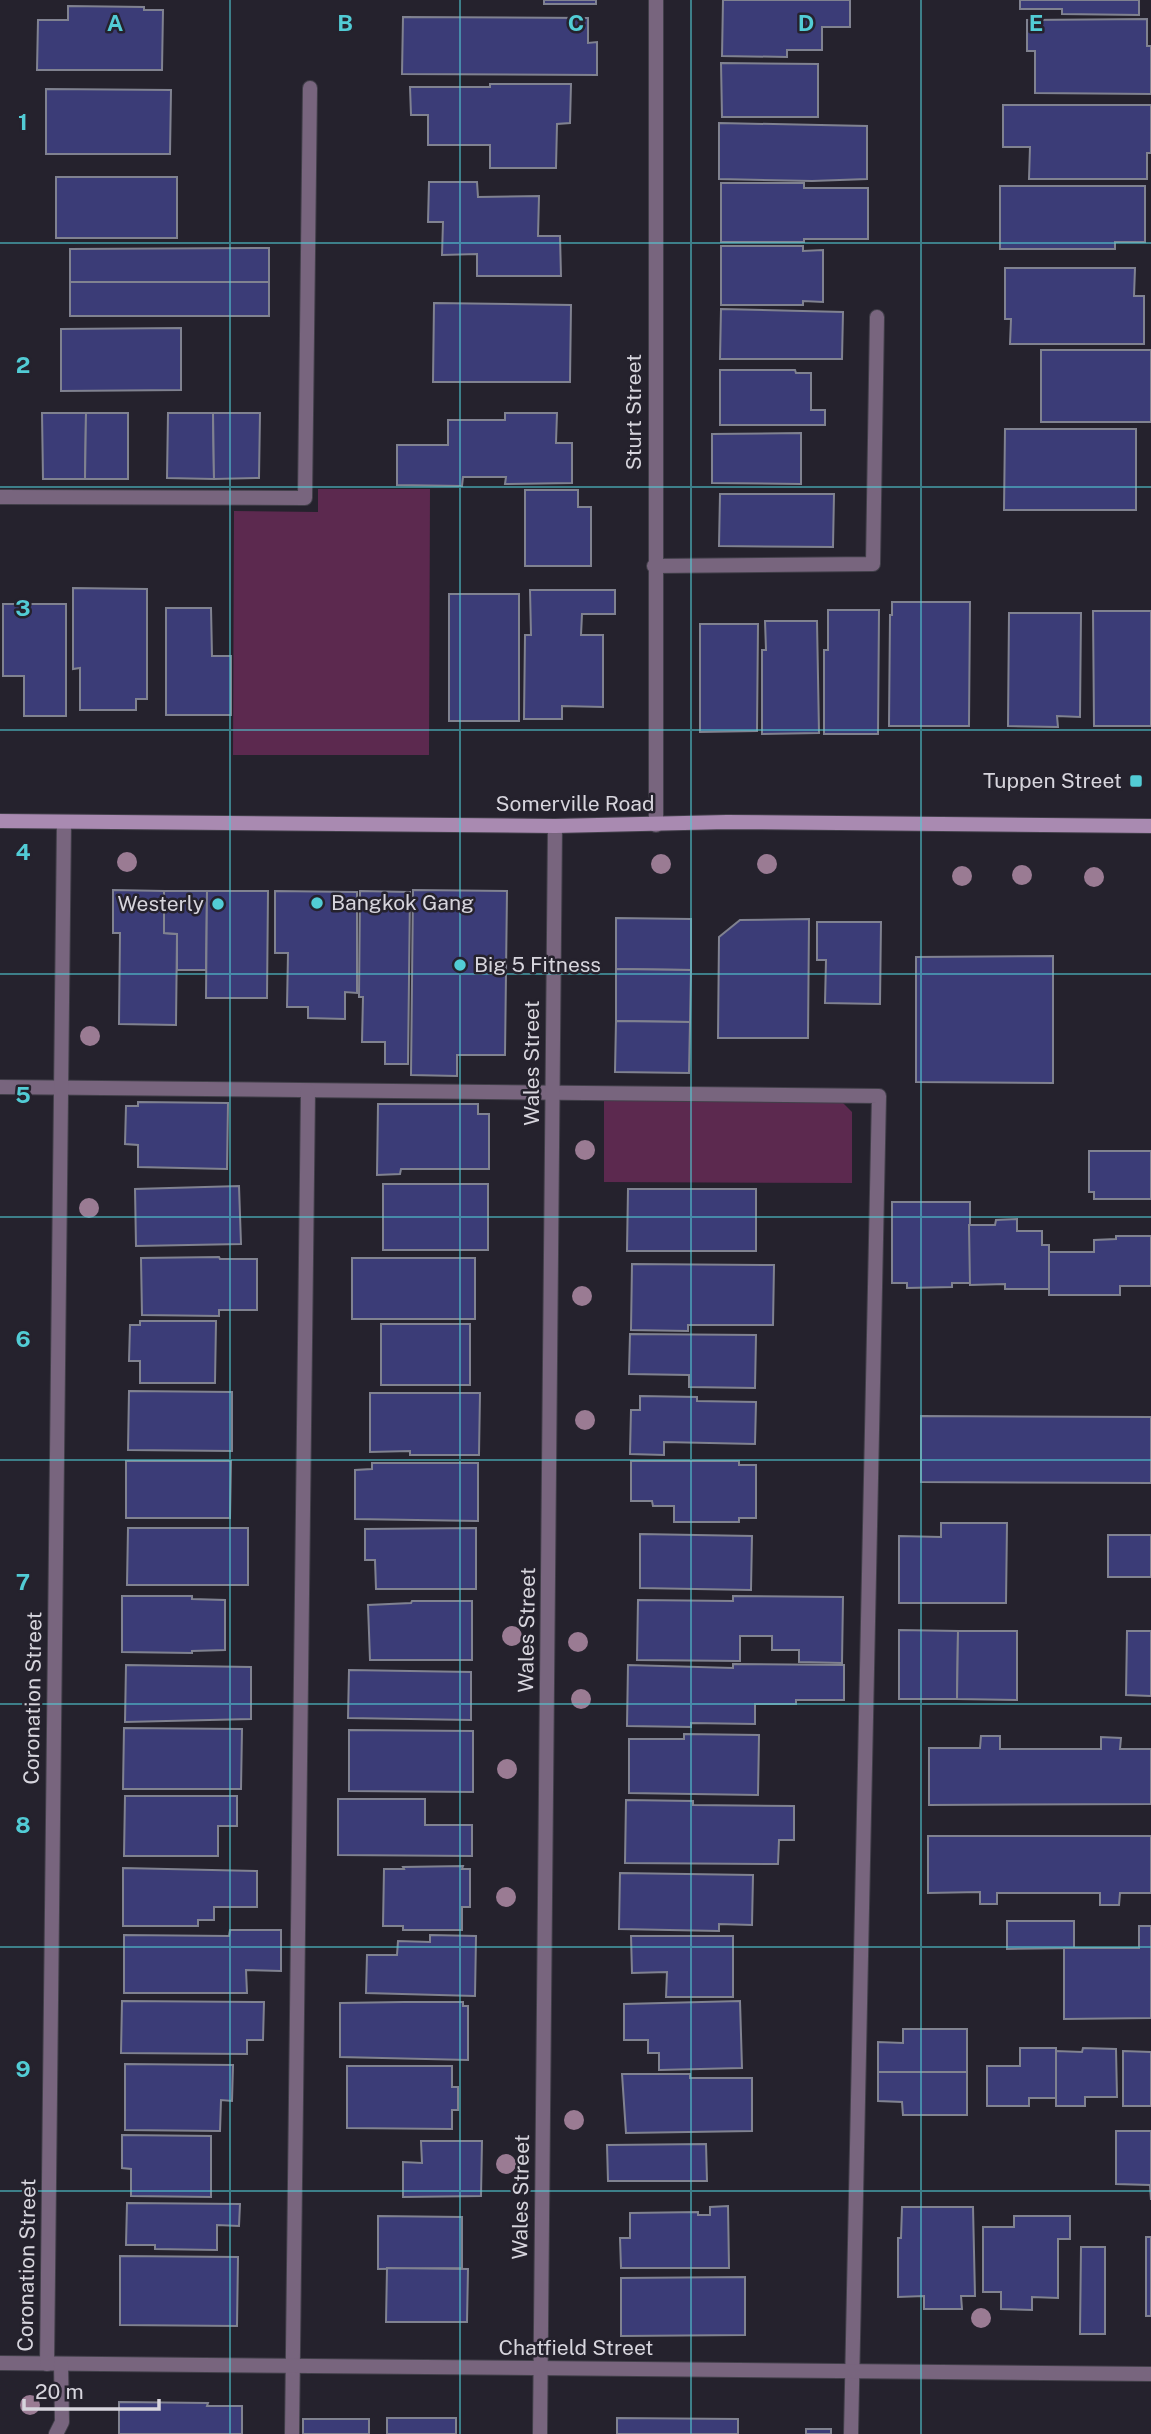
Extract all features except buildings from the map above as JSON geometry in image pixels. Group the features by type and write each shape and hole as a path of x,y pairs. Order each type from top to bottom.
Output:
{"main road":[{"name":"Somerville Road","path":"0,821 555,826 727,822 1151,826"}],"street":[{"name":"Sturt Street","path":"656,0 656,825"},
{"path":"0,497 305,498 310,88"},
{"path":"654,566 873,564 877,317"},
{"name":"Coronation Street","path":"56,2434 62,2423 54,2364 64,822"},
{"name":"Wales Street","path":"540,2434 555,826"},
{"path":"0,1087 878,1096 851,2434"},
{"path":"292,2434 308,1091"},
{"name":"Chatfield Street","path":"0,2364 1151,2374"}],"shaded area":[{"path":"318,489 430,489 429,755 233,755 234,511 318,512"},
{"path":"604,1099 839,1099 852,1112 852,1183 604,1182"}],"place":[{"name":"Tuppen Street","path":"1136,781"},
{"name":"Bangkok Gang","path":"317,903"},
{"name":"Westerly","path":"218,904"},
{"name":"Big 5 Fitness","path":"460,965"}]}
